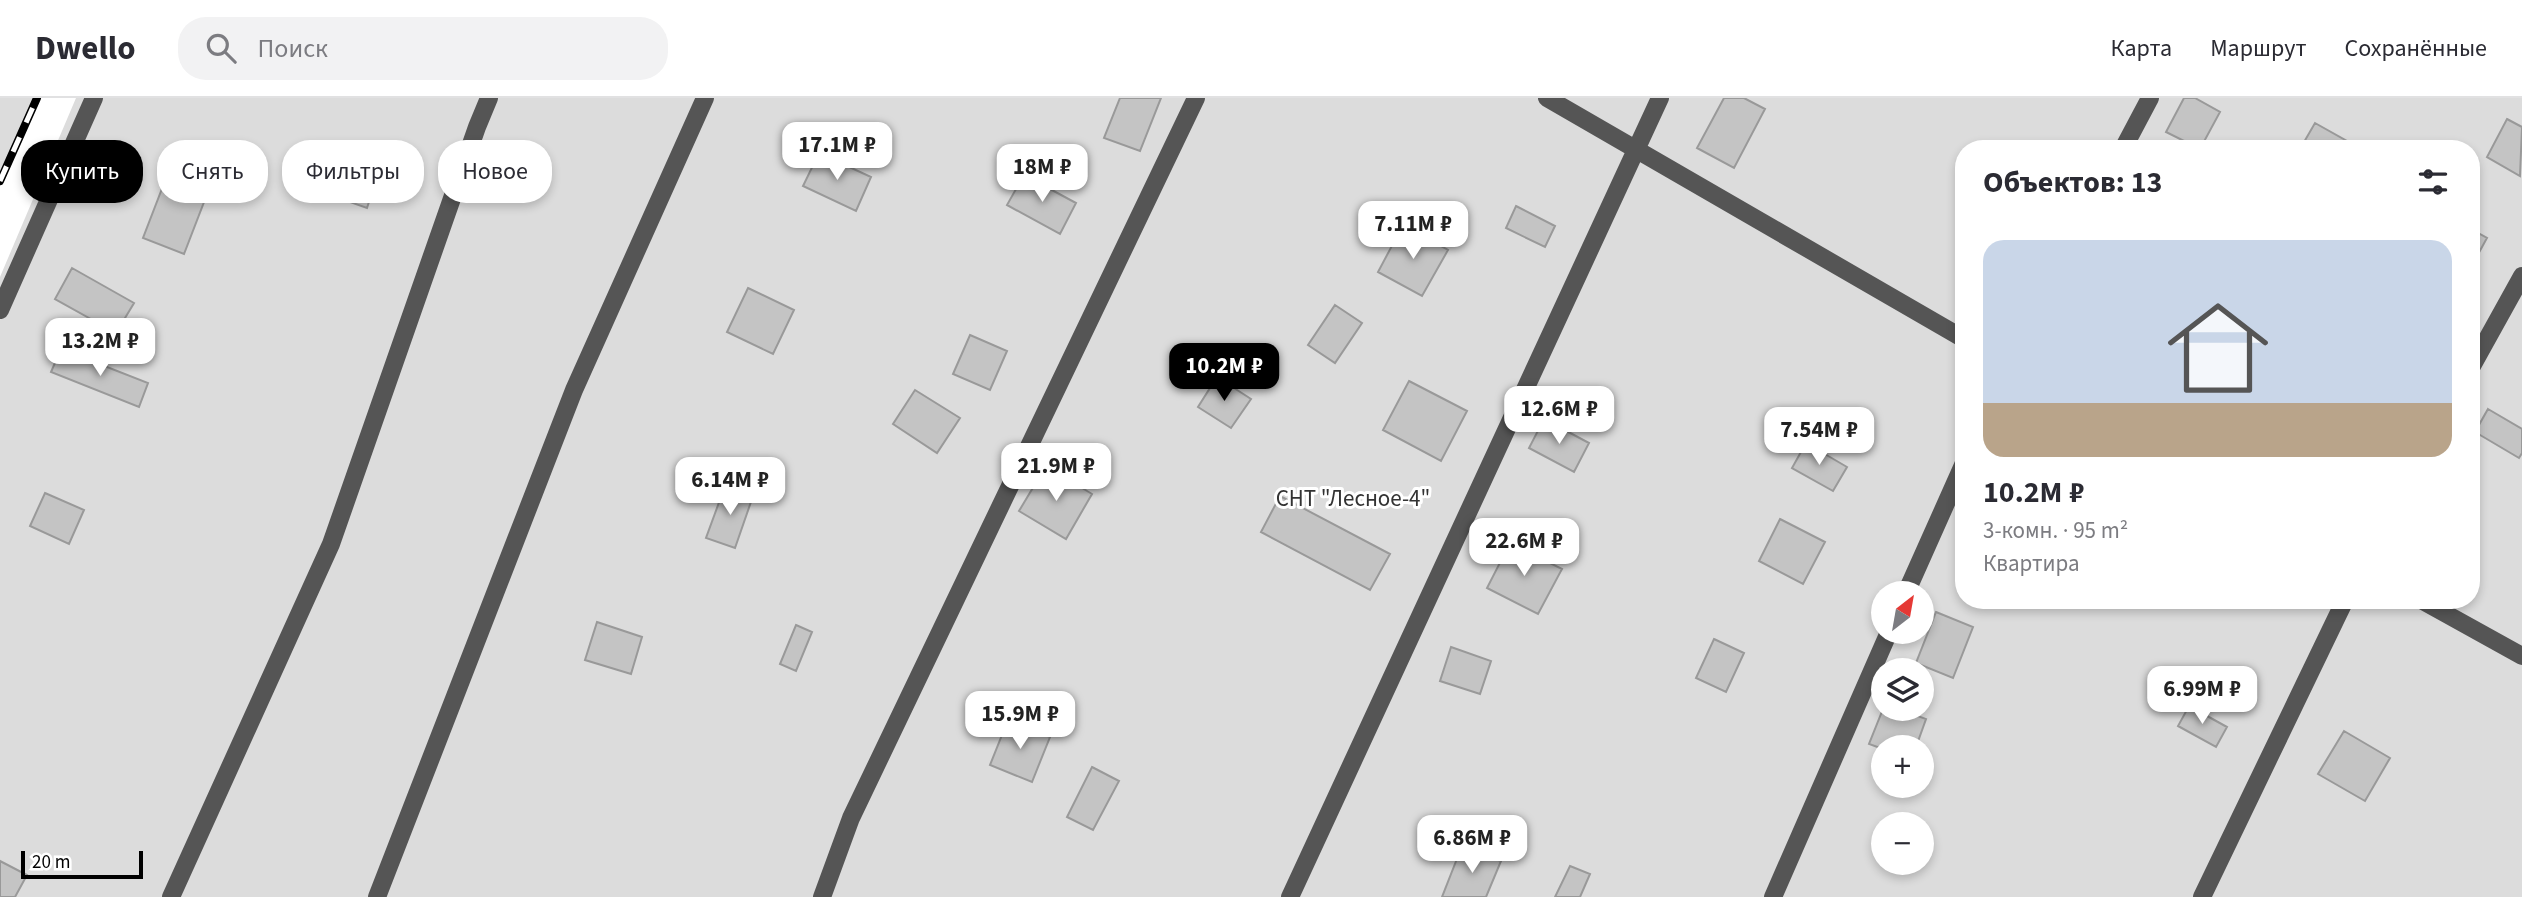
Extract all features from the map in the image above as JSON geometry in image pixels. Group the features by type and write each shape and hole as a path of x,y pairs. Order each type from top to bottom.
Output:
{"street":[{"path":"0,310 94,98"},
{"path":"171,897 331,544 489,98"},
{"path":"377,897 574,390 705,98"},
{"path":"822,897 851,818 1196,98"},
{"path":"1546,98 1955,334"},
{"path":"1290,897 1660,98"},
{"path":"2128,140 2150,98"},
{"path":"2480,353 2522,276"},
{"path":"1911,581 1955,483"},
{"path":"2202,897 2341,609"},
{"path":"2437,609 2522,656"},
{"path":"1773,897 1884,644"}],"green space":[{"path":"0,98 36,98 0,176"},
{"name":"СНТ \"Лесное-4\"","path":"76,98 2522,98 2522,897 0,897 0,277 31,203 143,203 143,140 58,140"}],"building":[{"path":"1120,98 1161,98 1140,151 1104,138"},
{"path":"1724,98 1744,98 1765,109 1734,168 1697,148"},
{"path":"2184,98 2195,98 2220,112 2205,140 2182,140 2166,132"},
{"path":"2507,119 2522,127 2520,176 2487,157"},
{"path":"2315,123 2345,140 2305,140"},
{"path":"819,153 871,177 856,211 803,186"},
{"path":"1024,175 1076,203 1060,234 1007,205"},
{"path":"157,202 204,203 184,254 143,238"},
{"path":"353,203 369,203 367,208"},
{"path":"1516,206 1555,226 1545,247 1506,228"},
{"path":"1403,225 1448,250 1422,296 1378,272"},
{"path":"2480,234 2487,238 2480,251"},
{"path":"72,268 134,303 116,333 55,299"},
{"path":"748,288 794,310 773,354 727,332"},
{"path":"1335,305 1362,323 1335,363 1308,345"},
{"path":"970,335 1007,351 990,390 953,374"},
{"path":"61,349 148,383 139,407 51,372"},
{"path":"1217,377 1251,399 1231,428 1198,407"},
{"path":"1409,381 1467,411 1441,461 1383,430"},
{"path":"915,390 960,418 937,453 893,424"},
{"path":"2488,409 2522,429 2522,453 2519,458 2480,435 2480,423"},
{"path":"1544,419 1589,443 1574,472 1529,448"},
{"path":"1806,443 1847,467 1833,491 1792,468"},
{"path":"1046,466 1092,494 1066,539 1019,511"},
{"path":"725,486 753,496 735,548 706,538"},
{"path":"45,493 84,510 69,544 30,526"},
{"path":"1280,496 1390,554 1370,590 1261,532"},
{"path":"1780,519 1825,542 1803,584 1759,561"},
{"path":"1510,543 1562,569 1538,614 1487,588"},
{"path":"1936,612 1973,627 1953,678 1934,670 1934,658 1918,658 1923,644 1934,644"},
{"path":"597,622 642,637 631,674 585,660"},
{"path":"796,625 812,632 796,671 780,664"},
{"path":"1714,639 1744,653 1726,692 1696,678"},
{"path":"1451,647 1491,661 1480,694 1440,681"},
{"path":"2189,706 2227,727 2216,747 2178,726"},
{"path":"1008,720 1050,737 1032,782 990,765"},
{"path":"1878,721 1925,721 1920,735 1873,735"},
{"path":"2344,731 2390,758 2365,801 2318,774"},
{"path":"1092,767 1119,781 1093,830 1067,817"},
{"path":"1462,846 1501,861 1486,897 1442,897"},
{"path":"0,861 27,875 15,897 0,897"},
{"path":"1570,866 1590,874 1580,897 1555,897"}],"railway":[{"path":"0,181 37,98"}]}
